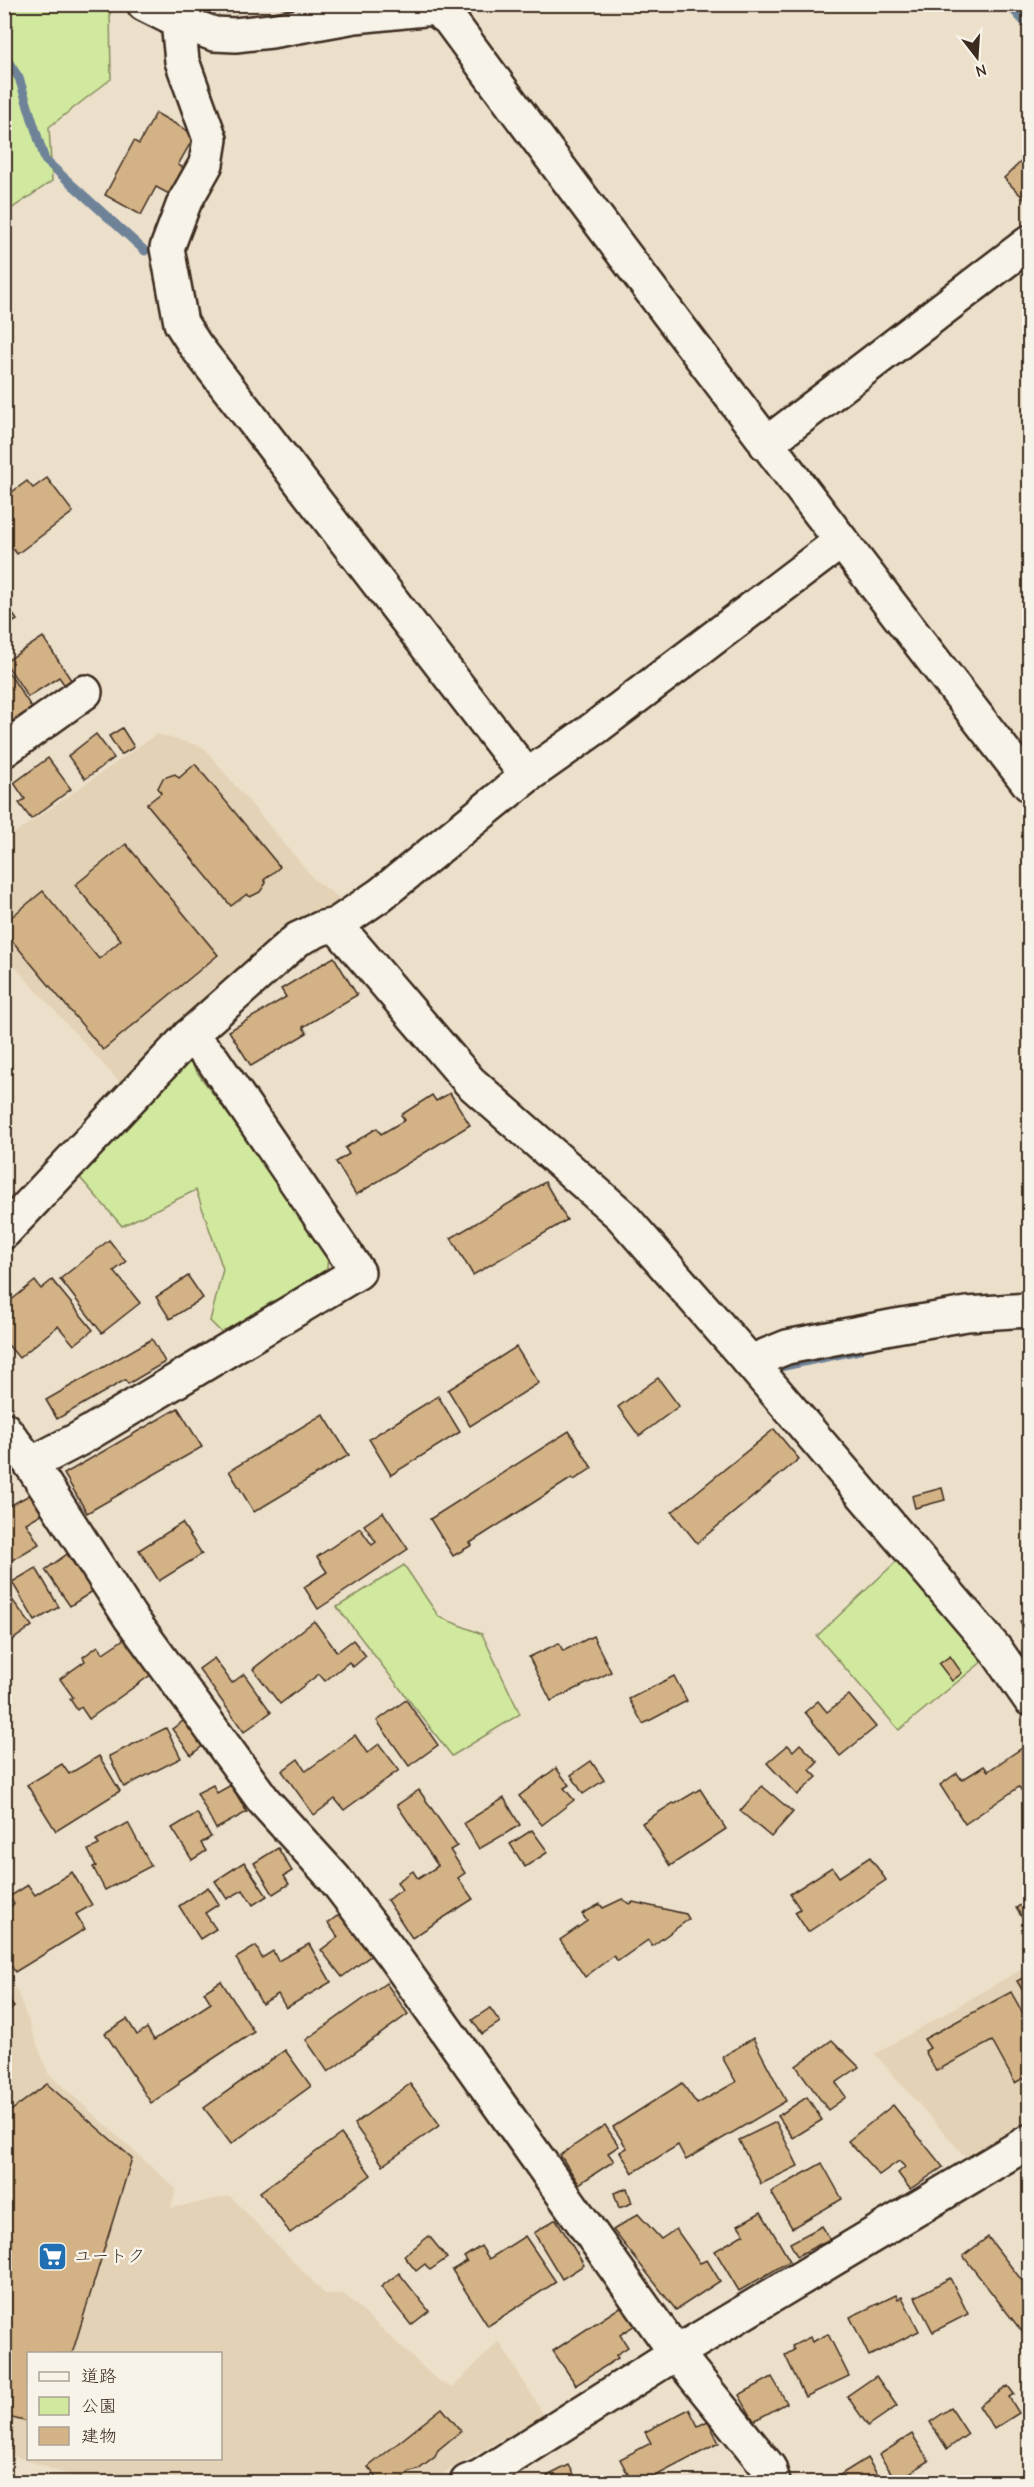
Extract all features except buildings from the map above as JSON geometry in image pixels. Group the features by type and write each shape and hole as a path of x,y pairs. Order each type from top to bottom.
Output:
{"street":[{"path":"144,4 178,21 214,34 235,35 355,16 434,7 449,19 840,542 1029,785"},
{"path":"178,21 182,61 210,139 206,164 184,203 167,248 181,323 202,354 527,776"},
{"path":"766,444 1029,242"},
{"path":"4,1232 189,1036 298,939 322,928 336,925 380,895 527,776 595,728 840,542"},
{"path":"4,750 86,692"},
{"path":"336,925 470,1082 621,1215 996,1650 1029,1699"},
{"path":"31,1464 79,1439 358,1272 213,1060 189,1036"},
{"path":"750,1362 788,1347 885,1328 967,1314 1029,1310"},
{"path":"4,1429 31,1464 130,1617 250,1782 264,1801 334,1878 400,1965 676,2352 769,2468 773,2482"},
{"path":"467,2482 480,2477 676,2352 1029,2141"}],"shaded area":[{"path":"157,734 203,747 315,880 348,904 124,1087 5,956 5,840"},
{"path":"1029,1965 1029,2120 966,2158 875,2054"},
{"path":"4,1974 17,1991 48,2073 176,2189 171,2208 230,2196 325,2294 344,2294 436,2379 452,2388 499,2341 544,2415 428,2482 89,2482 5,2453"}],"green space":[{"path":"5,4 102,4 110,8 111,79 49,127 52,181 5,213"},
{"path":"189,1061 328,1251 327,1269 224,1335 210,1321 223,1269 196,1190 122,1226 75,1172"},
{"path":"900,1558 989,1656 899,1730 817,1636"},
{"path":"404,1565 439,1617 482,1634 520,1714 452,1756 337,1607"}],"waterway":[{"path":"1008,4 1030,28"},
{"path":"4,55 19,78 45,160 145,251"},
{"path":"775,1368 859,1350"}],"place":[{"name":"ユートク","path":"53,2256"}]}
